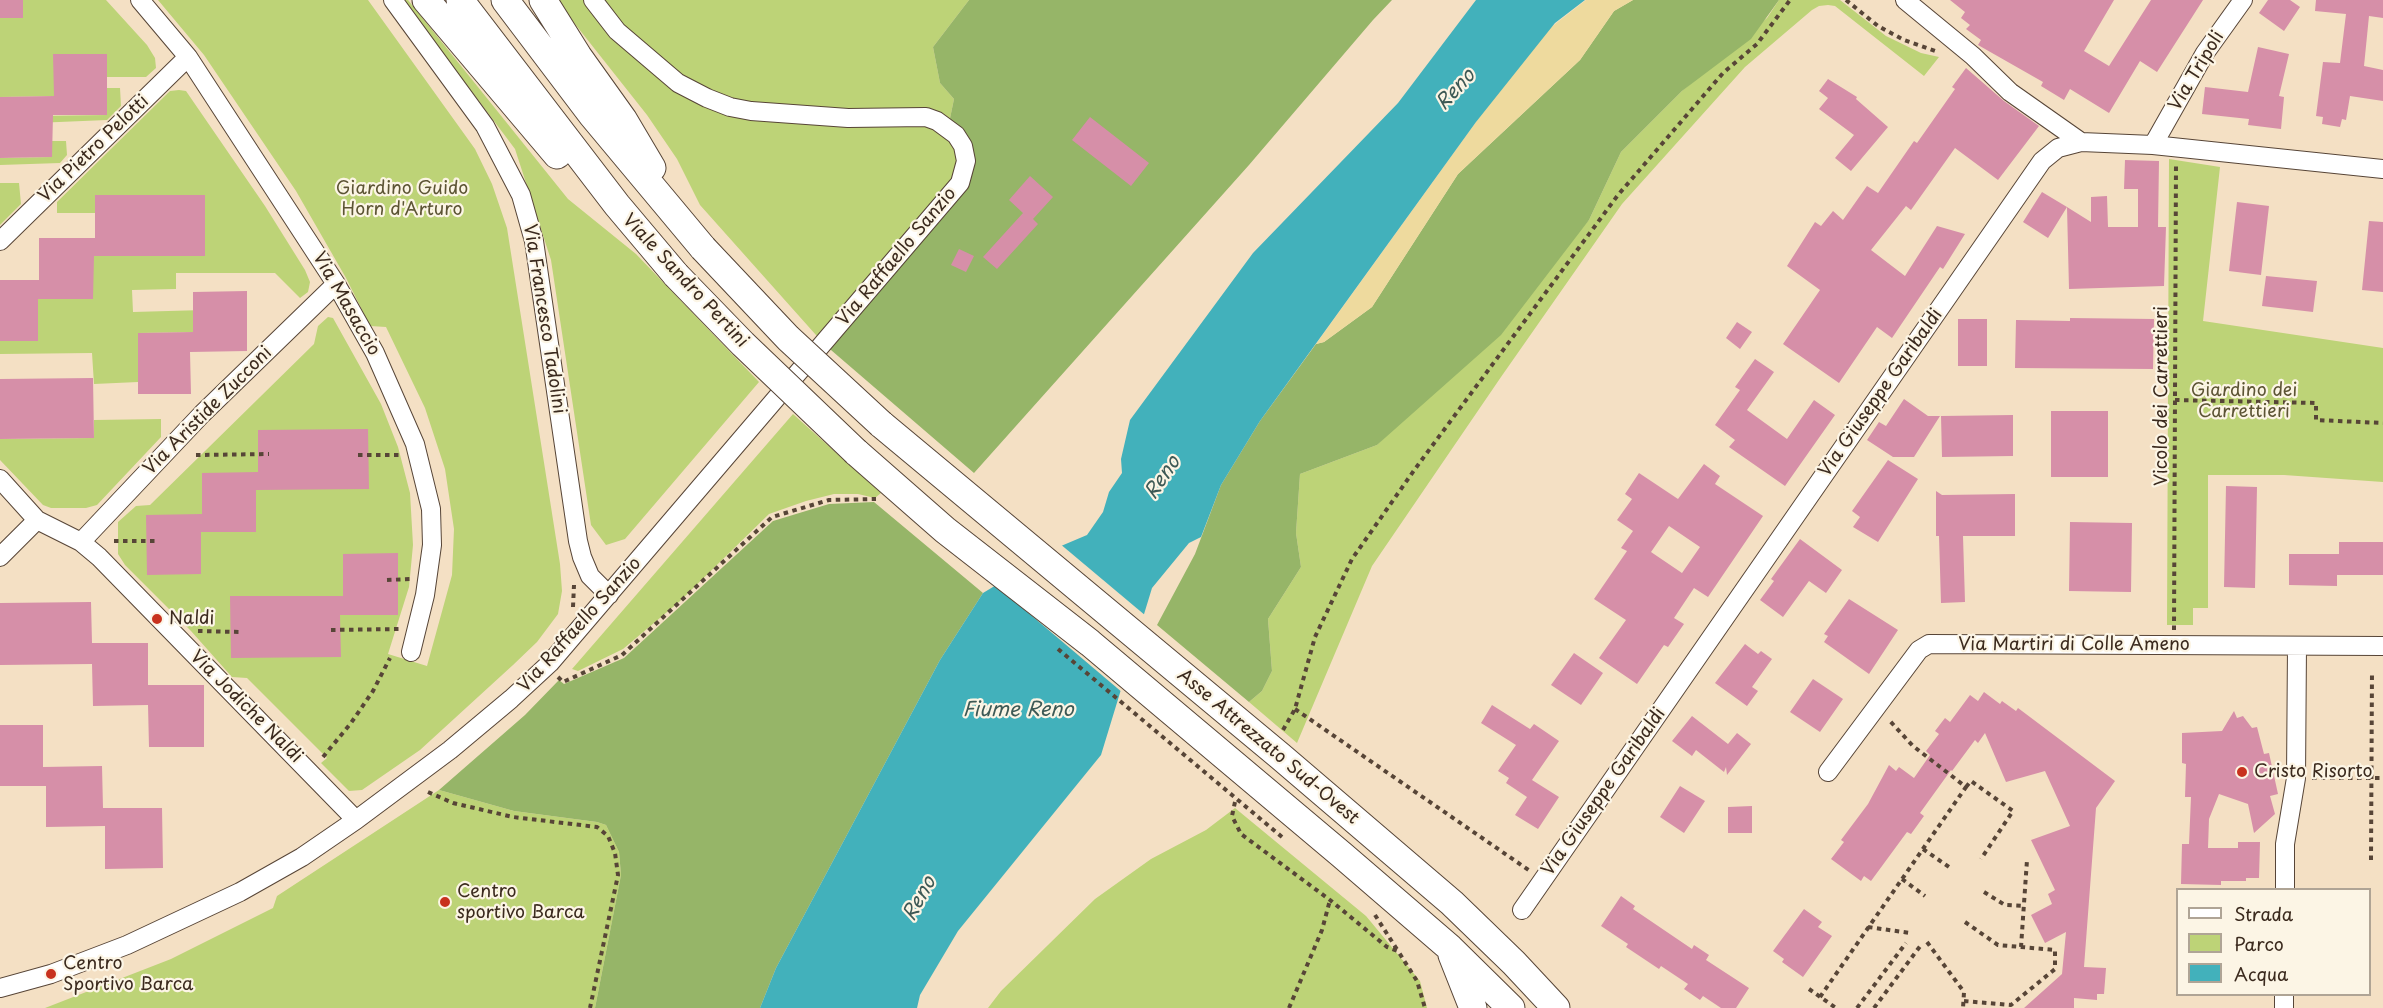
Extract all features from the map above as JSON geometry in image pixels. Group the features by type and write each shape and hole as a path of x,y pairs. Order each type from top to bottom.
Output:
{"highway":[{"path":"426,0 559,157 617,205"},
{"name":"Viale Sandro Pertini","path":"460,0 617,205 676,275 783,384 945,530"},
{"name":"Viale Sandro Pertini","path":"506,0 592,115 703,248 788,338 881,424 969,499"},
{"path":"543,0 578,56 623,119 686,226"},
{"name":"Asse Attrezzato Sud-Ovest","path":"969,499 1111,615 1452,903 1515,963 1556,1008"},
{"name":"Asse Attrezzato Sud-Ovest","path":"945,530 1090,644 1450,948 1511,1008"},
{"path":"1450,948 1473,1008"}],"street":[{"name":"Via Masaccio","path":"140,0 188,57 336,284 375,353 415,444 429,500 432,545 425,595 411,652"},
{"name":"Via Francesco Tadolini","path":"393,0 485,126 521,195 534,241 578,541 590,576 609,595"},
{"name":"Via Raffaello Sanzio","path":"0,988 51,974 127,945 240,892 302,857 432,765 531,681 609,595 960,183 966,161 963,146 956,135 938,121 926,117 848,118 751,111 730,107 678,83 616,31 593,0"},
{"path":"1905,0 1968,52 2010,92 2081,142"},
{"name":"Via Tripoli","path":"2153,145 2205,53 2243,0"},
{"name":"Via Pietro Pelotti","path":"0,241 188,57"},
{"name":"Via Giuseppe Garibaldi","path":"1522,910 2042,161 2058,148 2081,142 2176,147 2383,170"},
{"name":"Via Aristide Zucconi","path":"81,542 202,414 336,284"},
{"name":"Via Jodiche Naldi","path":"0,479 37,520 81,542 356,820"},
{"path":"0,557 37,520"},
{"name":"Via Martiri di Colle Ameno","path":"1827,772 1919,650 1929,644 2383,645"},
{"path":"2285,888 2286,844 2296,778 2297,645"}],"path":[{"path":"1283,731 1295,709 1315,637 1352,559 1618,195 1723,73 1757,44 1790,0"},
{"path":"1846,0 1878,26 1904,40 1947,53 1968,52"},
{"name":"Vicolo dei Carrettieri","path":"2174,646 2176,147"},
{"path":"2175,400 2316,403 2316,420 2383,423"},
{"path":"358,455 404,452"},
{"path":"196,455 269,454"},
{"path":"558,677 563,682 622,655 772,517 829,500 875,499 884,506"},
{"path":"114,541 157,541"},
{"path":"573,576 573,611"},
{"path":"387,580 413,579"},
{"path":"331,630 400,629"},
{"path":"191,632 241,632"},
{"path":"322,757 351,723 373,691 390,658"},
{"path":"2371,860 2372,671"},
{"path":"1876,706 1913,746 1966,787"},
{"path":"1295,709 1543,880"},
{"path":"1189,759 1285,839"},
{"path":"2296,778 2383,778"},
{"path":"1820,997 1971,781 2013,812 1981,859"},
{"path":"428,792 453,803 513,816 597,827 608,836 615,853 618,875 590,1008"},
{"path":"1234,802 1232,816 1241,834 1330,900 1387,947 1398,951"},
{"path":"1923,849 1949,867"},
{"path":"2020,947 2027,860"},
{"path":"1902,879 1925,896"},
{"path":"1984,892 2005,905 2024,906"},
{"path":"1289,1008 1322,930 1330,900"},
{"path":"1369,909 1382,924 1417,981 1425,1008"},
{"path":"1964,1001 2011,1005 2055,969 2055,950 1998,945 1965,922"},
{"path":"1868,927 1910,933"},
{"path":"1927,942 1964,992 1963,1008"},
{"path":"1857,1008 1906,943"},
{"path":"1874,1008 1921,945"},
{"path":"1809,989 1836,1008"}],"green space":[{"path":"23,0 106,0 147,45 155,58 156,68 146,77 107,77 106,54 53,54 64,96 0,97 0,18 23,18"},
{"name":"Giardino Guido Horn d'Arturo","path":"158,0 368,0 475,149 492,184 507,228 560,564 562,591 558,614 537,642 420,750 362,790 349,791 321,763 327,758 247,678 232,677 191,631 125,565 118,554 118,522 136,506 150,505 314,344 318,326 328,317 333,318 381,404 398,447 410,493 413,545 409,587 388,654 427,666 452,575 454,529 445,469 425,408 386,327 370,326 346,278 296,191 204,55"},
{"path":"403,0 408,0 568,199 636,254 759,382 625,539 606,545 591,525 551,260 515,149"},
{"path":"556,0 969,0 933,47 940,83 954,99 948,128 964,172 824,344 700,205 677,159 647,115"},
{"path":"969,0 1392,0 1249,165 974,473 824,344 960,183 963,146 948,128 954,99 940,83 933,47"},
{"path":"1633,0 1779,0 1751,39 1682,91 1621,152 1589,220 1501,335 1377,445 1300,474 1296,533 1301,567 1268,619 1272,671 1262,691 1249,702 1157,625 1195,554 1221,485 1260,421 1316,344 1324,342 1372,307 1458,174 1580,60 1614,11"},
{"path":"1779,0 1840,0 1886,36 1921,53 1939,57 1924,76 1835,6 1828,5 1812,10 1745,67 1622,204 1372,566 1297,743 1249,702 1262,691 1272,671 1268,619 1301,567 1296,533 1300,474 1377,445 1589,220 1621,152 1682,91 1767,18"},
{"path":"104,88 120,88 121,106 107,120 35,123 35,116 107,115 107,96"},
{"path":"170,91 186,91 265,206 305,270 310,282 308,292 300,298 275,273 176,273 176,289 132,290 133,312 204,310 204,332 138,333 138,352 149,352 138,382 94,384 92,353 0,354 0,341 38,341 38,321 27,321 27,299 93,299 93,280 84,256 205,256 205,195 95,195 95,213 57,213 57,202"},
{"path":"52,141 66,141 67,155 60,163 0,165 0,158 52,157"},
{"name":"Giardino dei Carrettieri","path":"2169,159 2220,167 2203,321 2383,348 2383,482 2284,475 2208,475 2208,608 2193,608 2193,625 2167,625"},
{"path":"0,183 19,183 21,204 0,225"},
{"path":"793,414 881,493 875,498 858,494 834,494 769,514 679,602 623,649 578,671 572,669"},
{"path":"161,419 161,437 97,505 86,508 51,508 43,505 0,460 0,439 94,438 94,420"},
{"path":"874,502 983,593 940,660 776,968 760,1008 595,1008 621,875 619,852 606,825 514,811 439,790 525,715 559,680 564,684 624,658 773,521 829,504"},
{"name":"Centro sportivo Barca","path":"439,790 514,811 606,825 619,852 621,875 595,1008 45,1008 171,959 273,908 277,896"},
{"path":"1235,808 1366,916 1420,981 1427,1008 988,1008 1001,991 1095,899 1151,859 1206,830"}],"sand":[{"path":"1586,0 1633,0 1614,11 1580,60 1458,174 1372,307 1324,342 1316,344 1476,122 1509,60"}],"water":[{"name":"Fiume Reno","path":"1476,0 1585,0 1555,23 1476,122 1260,421 1221,485 1201,537 1189,543 1152,588 1101,755 958,931 920,995 917,1008 760,1008 776,968 940,660 983,593 1061,546 1087,535 1103,512 1109,492 1122,473 1121,459 1130,420 1253,253 1398,103"}],"pier":[{"path":"1059,543 1146,616 1123,693 993,583"}],"building":[{"path":"0,0 23,0 23,18 0,18"},
{"path":"1950,0 2114,0 2084,51 2109,66 2151,0 2203,0 2157,72 2140,61 2109,113 2070,89 2064,100 2041,86 2043,82 1978,45 1981,40 1966,29 1970,25 1961,18 1965,12"},
{"path":"2268,0 2290,0 2300,7 2284,31 2259,13"},
{"path":"2316,0 2383,0 2383,18 2369,16 2364,66 2383,70 2383,101 2350,96 2346,120 2342,119 2340,127 2322,124 2323,117 2316,116 2323,62 2340,63 2346,14 2315,11"},
{"path":"2258,47 2289,54 2279,96 2284,97 2281,129 2248,125 2249,119 2202,114 2205,87 2248,92"},
{"path":"53,54 107,54 107,115 53,115 52,157 0,158 0,97 54,96"},
{"path":"1966,68 2004,101 2039,126 1998,180 1955,148 1911,210 1906,206 1871,250 1905,276 1937,226 1965,234 1943,269 1940,267 1892,338 1877,327 1839,383 1783,344 1820,290 1787,266 1815,222 1821,226 1833,211 1843,220 1867,186 1878,193 1914,141 1917,143 1955,89 1952,87"},
{"path":"1828,79 1857,97 1856,99 1888,127 1851,171 1835,158 1854,135 1819,109 1828,98 1819,91"},
{"path":"1090,117 1149,163 1131,186 1072,140"},
{"path":"2125,160 2159,161 2158,227 2166,227 2164,286 2069,289 2067,207 2091,222 2091,197 2107,196 2108,227 2138,227 2138,189 2124,189"},
{"path":"1030,176 1053,197 1033,219 1038,224 997,269 983,257 1023,213 1009,200"},
{"path":"2042,192 2067,207 2048,238 2023,222"},
{"path":"95,195 205,195 205,256 94,256 93,299 38,299 38,341 0,341 0,280 39,280 39,238 95,238"},
{"path":"2237,202 2269,206 2261,275 2229,271"},
{"path":"2369,221 2383,222 2383,292 2362,290"},
{"path":"959,249 974,256 966,272 951,265"},
{"path":"2266,276 2317,281 2313,312 2262,306"},
{"path":"247,291 247,351 190,352 191,394 138,394 138,333 193,332 193,292"},
{"path":"2070,318 2154,319 2153,369 2015,368 2016,320 2070,321"},
{"path":"1958,319 1987,319 1987,366 1958,366"},
{"path":"1737,322 1752,332 1740,349 1726,338"},
{"path":"1755,359 1774,372 1747,410 1787,439 1814,400 1835,415 1785,486 1729,447 1735,440 1715,425 1740,390 1735,387"},
{"path":"93,378 94,438 0,439 0,379"},
{"path":"1904,399 1928,416 1940,416 1914,457 1893,457 1867,440 1879,422 1886,426"},
{"path":"2051,411 2108,411 2108,477 2051,477"},
{"path":"2013,415 2013,456 1942,457 1941,416"},
{"path":"368,429 369,489 256,490 256,532 201,532 201,574 147,575 146,515 202,514 202,473 258,472 258,430"},
{"path":"1888,460 1918,479 1878,542 1853,527 1860,517 1852,511"},
{"path":"1704,464 1720,476 1715,484 1763,516 1708,597 1694,588 1674,618 1684,624 1668,647 1664,645 1637,684 1599,658 1626,620 1594,599 1627,551 1621,548 1633,531 1617,520 1632,499 1625,494 1639,473 1678,499","holes":["1669,526 1700,547 1682,573 1651,552"]},
{"path":"2226,486 2257,487 2255,588 2224,587"},
{"path":"1936,491 1942,495 2015,494 2015,536 1963,536 1965,602 1941,603 1939,536 1936,536"},
{"path":"2070,522 2132,523 2131,592 2069,591"},
{"path":"1800,539 1842,570 1826,593 1809,581 1783,617 1760,600 1774,581 1771,579"},
{"path":"2339,542 2383,542 2383,575 2337,575 2337,586 2289,585 2289,554 2339,554"},
{"path":"398,553 398,615 340,615 341,657 231,658 230,596 343,596 343,554"},
{"path":"1849,599 1898,630 1869,674 1824,642 1828,636 1824,634"},
{"path":"91,602 92,643 148,643 148,685 204,685 204,747 149,747 148,705 93,706 92,664 0,665 0,603"},
{"path":"1745,644 1758,654 1761,651 1772,659 1752,687 1758,691 1747,706 1715,683"},
{"path":"1574,653 1603,673 1581,705 1551,685"},
{"path":"1813,679 1843,699 1820,732 1790,712"},
{"path":"1984,692 2000,704 2002,701 2016,711 2018,708 2115,781 2096,808 2084,967 2106,968 2104,994 2097,994 2097,1000 2074,998 2074,1008 2024,1008 2062,974 2066,932 2045,943 2031,915 2052,904 2048,894 2055,890 2031,840 2070,826 2045,771 2006,782 1985,733 1978,743 1975,740 1951,770 1920,813 1924,816 1911,834 1907,832 1871,881 1864,876 1861,881 1831,859 1844,842 1841,840 1868,804 1889,765 1896,771 1899,767 1914,778 1930,755 1926,751 1939,734 1935,731 1945,718 1950,722 1970,695 1978,701"},
{"path":"1492,705 1530,729 1534,724 1559,741 1532,780 1559,797 1538,829 1515,815 1527,797 1506,783 1509,778 1498,771 1516,745 1481,723"},
{"path":"2234,711 2237,718 2243,716 2252,728 2257,727 2264,754 2269,753 2278,794 2270,796 2275,814 2254,833 2248,804 2219,794 2209,819 2208,848 2238,848 2238,842 2260,842 2259,878 2246,878 2246,881 2221,881 2221,885 2181,884 2182,844 2189,844 2191,797 2185,797 2186,764 2182,763 2182,733 2222,731"},
{"path":"1692,716 1728,744 1737,733 1751,744 1727,775 1726,767 1724,772 1696,750 1692,756 1672,741"},
{"path":"0,725 43,725 43,767 102,766 103,808 162,808 163,868 105,869 105,826 46,827 46,786 0,786"},
{"path":"1680,786 1705,801 1684,833 1660,817"},
{"path":"1752,806 1752,833 1728,833 1728,807"},
{"path":"1621,896 1635,906 1633,909 1692,949 1694,945 1709,955 1706,960 1749,988 1736,1008 1721,1008 1703,996 1700,1000 1684,989 1688,984 1661,966 1659,969 1626,947 1628,944 1601,926"},
{"path":"1804,909 1822,922 1818,927 1832,936 1803,977 1782,962 1784,959 1773,951"}],"place":[{"name":"Naldi","path":"157,619"},
{"name":"Cristo Risorto","path":"2242,772"},
{"name":"Centro sportivo Barca","path":"445,902"},
{"name":"Centro Sportivo Barca","path":"51,974"}],"water label":[{"name":"Reno","path":"1456,90"},
{"name":"Reno","path":"1163,478"},
{"name":"Reno","path":"920,899"}]}
